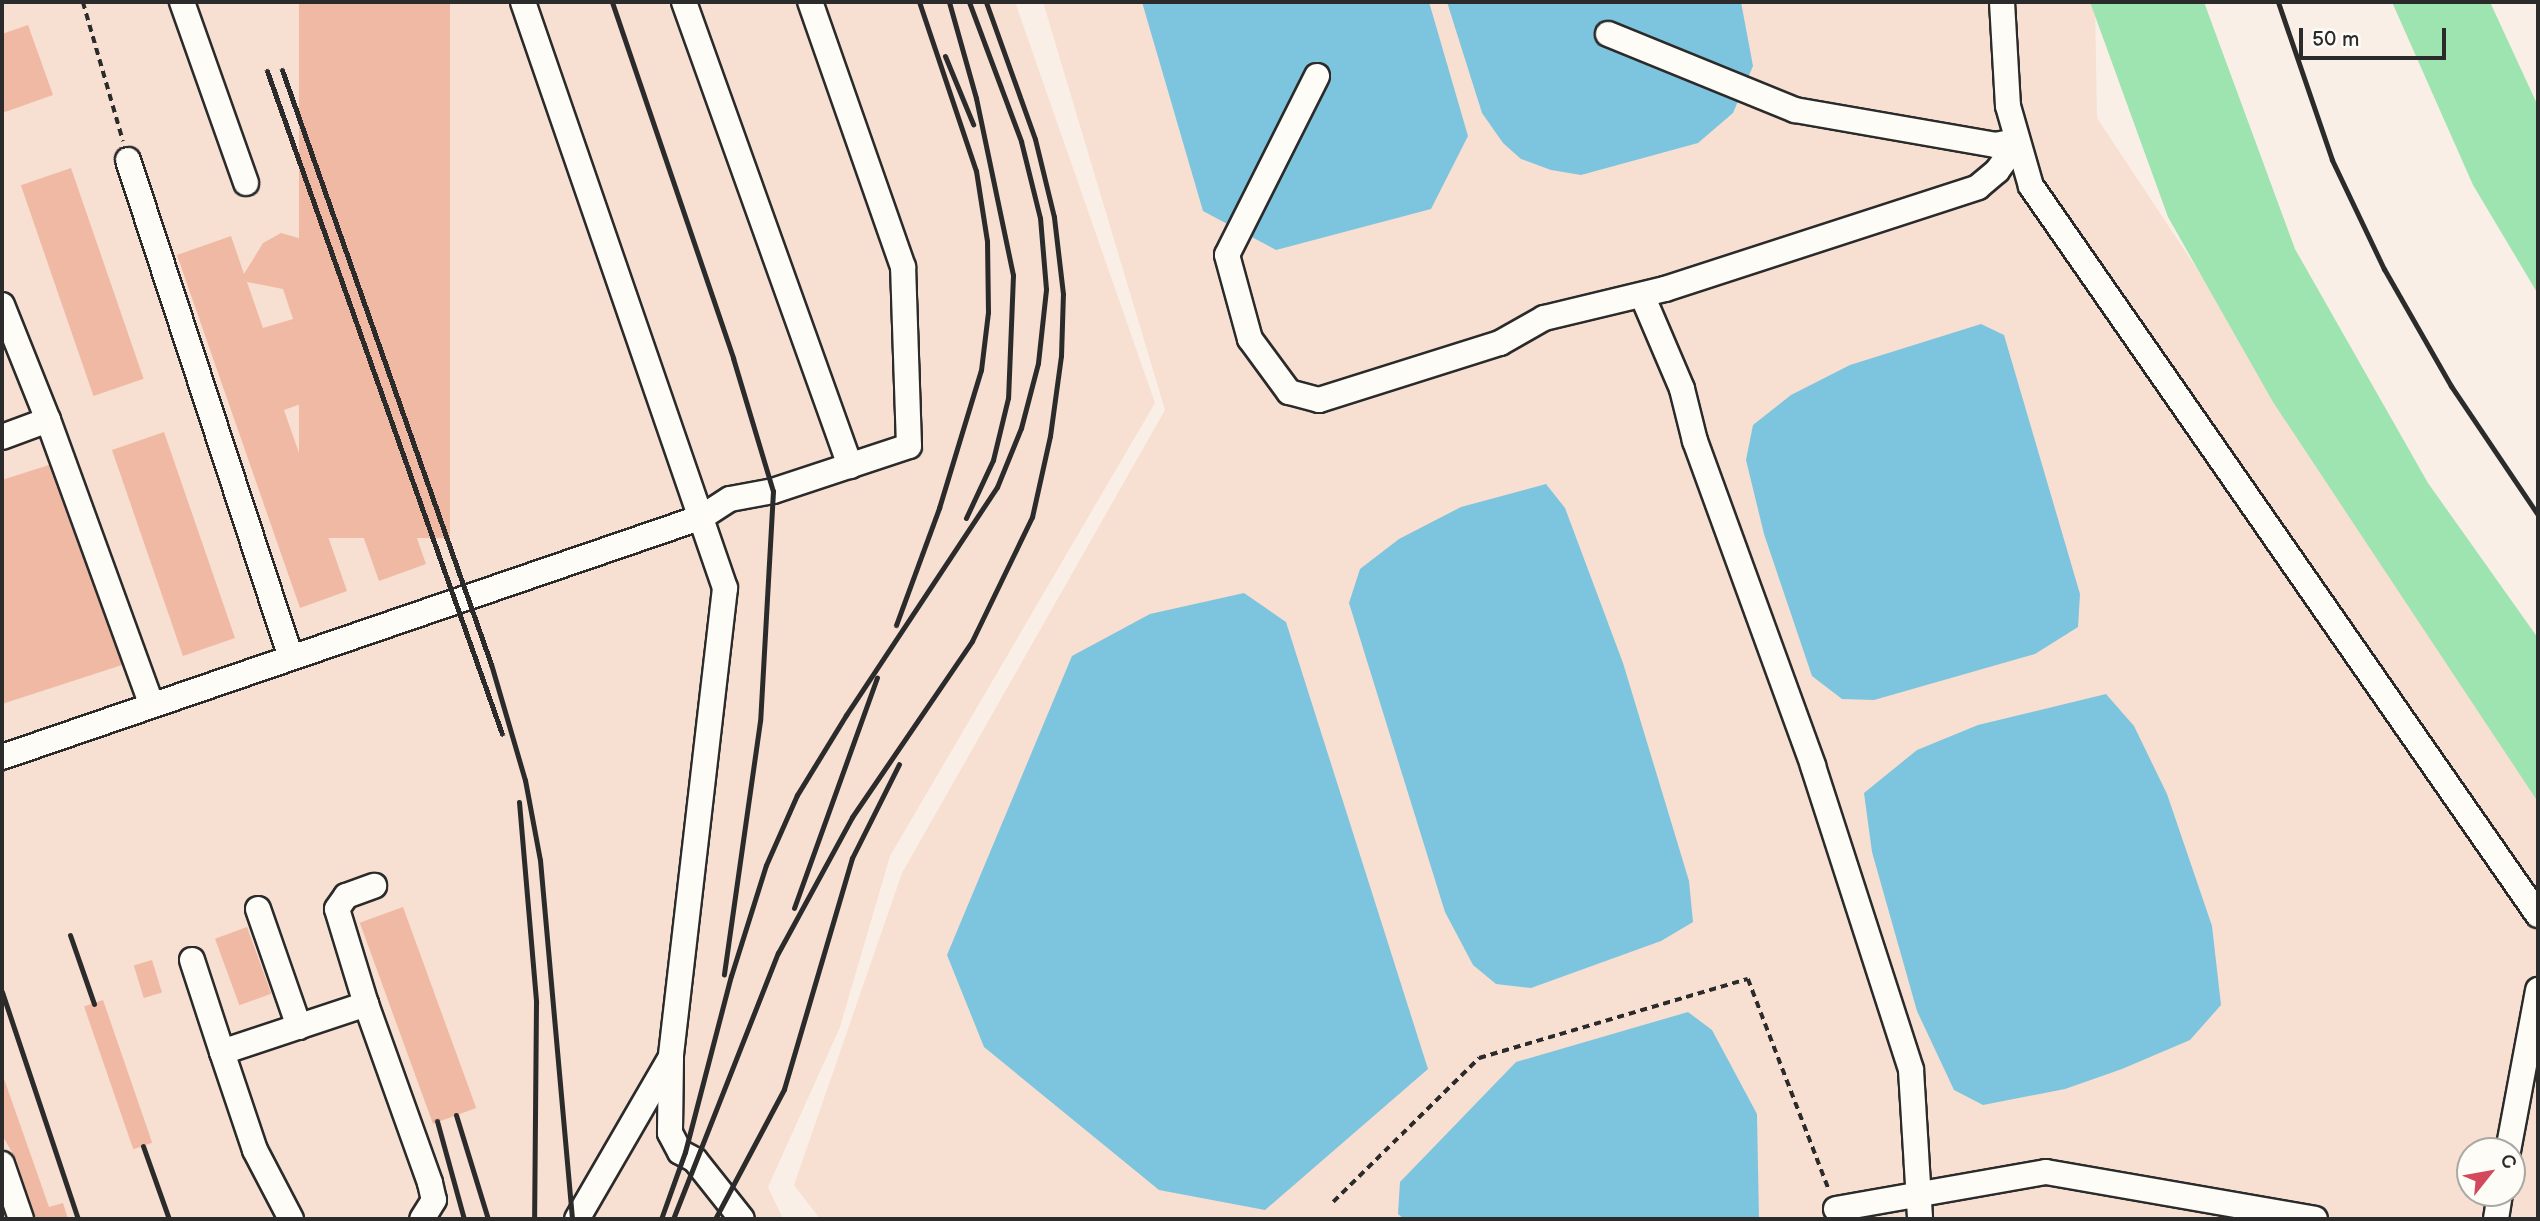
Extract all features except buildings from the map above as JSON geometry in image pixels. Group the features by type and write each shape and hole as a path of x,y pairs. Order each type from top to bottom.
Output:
{"lane":[{"path":"182,2 246,183"},
{"path":"523,2 725,587 671,1057 670,1133 680,1152 695,1160 742,1219"},
{"path":"684,2 850,466"},
{"path":"2,757 702,517 730,499 850,466 909,446 902,267 810,2"},
{"path":"2002,2 2015,143 2031,186 2063,238 2538,915"},
{"path":"1608,34 1795,110 1995,145 2015,143"},
{"path":"1317,76 1227,255 1250,339 1289,393 1319,400 1500,343 1544,318 1642,295 1978,187 1997,172 2015,143"},
{"path":"128,160 291,658"},
{"path":"1642,295 1682,389 1695,441 1814,766 1911,1070 1920,1219"},
{"path":"2,305 48,420 152,705"},
{"path":"2,437 48,420"},
{"path":"374,886 346,895 337,909 366,1004 432,1191 432,1211 422,1219"},
{"path":"258,909 299,1027"},
{"path":"192,960 255,1150 291,1219"},
{"path":"2511,1137 2538,990"},
{"path":"222,1052 366,1004"},
{"path":"577,1219 671,1057"},
{"path":"2,1164 21,1219"},
{"path":"1836,1209 2046,1172 2315,1219"}],"path":[{"path":"83,2 128,160"},
{"path":"1333,1202 1479,1058 1748,979 1836,1209"}],"shaded area":[{"path":"2,2 1015,2 1155,403 890,856 840,1027 768,1187 783,1219 2,1219"},
{"path":"1043,2 2095,2 2097,118 2538,784 2538,1219 820,1219 794,1185 902,873 1165,410"}],"green space":[{"path":"2090,2 2204,2 2295,249 2428,483 2538,638 2538,802 2273,402 2168,217"},
{"path":"2392,2 2490,2 2538,106 2538,294 2473,185"}],"water":[{"path":"1142,2 1429,2 1468,136 1431,209 1276,250 1203,211"},
{"path":"1447,2 1741,2 1753,66 1733,113 1698,143 1581,175 1551,170 1521,159 1503,143 1482,113"},
{"path":"1981,324 2004,335 2080,594 2078,627 2035,654 1874,700 1842,699 1812,676 1764,534 1746,460 1753,425 1791,395 1850,365"},
{"path":"1546,484 1565,508 1623,663 1689,881 1693,922 1661,941 1531,988 1496,984 1473,965 1445,912 1349,603 1360,569 1399,539 1461,507"},
{"path":"1244,593 1286,622 1428,1069 1265,1210 1159,1190 984,1047 947,955 1072,656 1150,614"},
{"path":"2106,694 2134,726 2167,794 2212,926 2221,1005 2190,1040 2122,1069 2065,1089 1983,1105 1954,1090 1917,1011 1872,852 1864,793 1917,750 1978,725"},
{"path":"1688,1012 1712,1030 1757,1114 1759,1219 1404,1219 1398,1214 1400,1182 1516,1062"}],"railway":[{"path":"612,2 733,358 773,491 760,721 724,974"},
{"path":"896,625 939,508 981,370 988,312 987,241 976,171 919,2"},
{"path":"949,2 976,98 1013,275 1008,398 993,460 966,518"},
{"path":"661,1219 685,1152 731,976 766,865 797,795 846,715 997,487 1021,428 1038,363 1046,289 1040,218 1021,141 969,2"},
{"path":"673,1219 778,953 852,817 972,641 1032,517 1050,436 1061,356 1063,294 1054,217 1035,139 986,2"},
{"path":"2278,2 2332,160 2384,269 2451,386 2538,515"},
{"path":"945,56 973,124"},
{"path":"282,70 491,664 525,780 540,860 572,1219"},
{"path":"267,71 502,734"},
{"path":"794,908 877,677"},
{"path":"715,1219 784,1089 852,858 899,764"},
{"path":"519,802 536,1002 534,1219"},
{"path":"70,935 94,1004"},
{"path":"2,992 78,1219"},
{"path":"456,1115 488,1219"},
{"path":"437,1121 464,1219"},
{"path":"143,1146 169,1219"}]}
